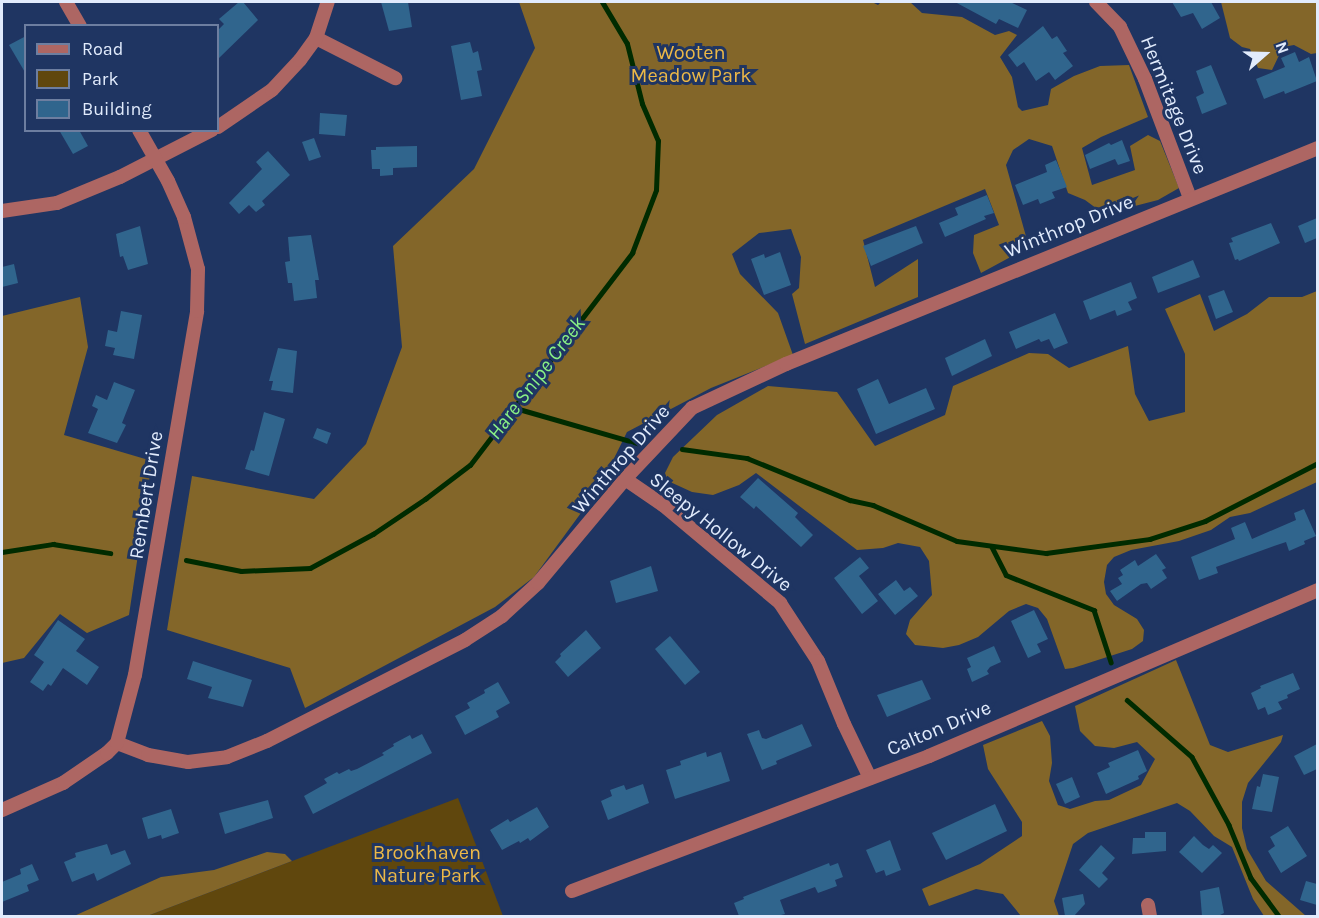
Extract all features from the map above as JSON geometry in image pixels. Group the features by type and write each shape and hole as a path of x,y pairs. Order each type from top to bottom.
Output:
{"street":[{"path":"66,2 79,24"},
{"path":"219,127 272,90 316,38 328,2"},
{"name":"Hermitage Drive","path":"1096,2 1120,27 1145,79 1190,198"},
{"path":"316,38 395,78"},
{"name":"Rembert Drive","path":"117,743 135,675 197,311 198,269 184,217 140,132"},
{"path":"2,211 57,203 155,160 208,132"},
{"name":"Winthrop Drive","path":"117,743 148,755 188,762 227,757 267,741 465,640 502,616 538,583 625,479 692,408 786,364 1317,148"},
{"name":"Sleepy Hollow Drive","path":"625,479 663,505 780,603 818,661 844,724 870,778"},
{"name":"Calton Drive","path":"572,891 929,756 1317,590"},
{"path":"2,810 63,783 107,753 117,743"}],"green space":[{"name":"Wooten Meadow Park","path":"519,2 872,2 878,5 881,2 910,2 922,13 962,17 995,35 1009,31 1017,35 1000,57 1012,77 1018,107 1022,111 1048,105 1051,89 1074,76 1100,66 1129,65 1148,117 1101,137 1082,148 1092,185 1135,170 1130,146 1148,135 1160,141 1179,188 1158,200 1104,214 1085,200 1068,193 1052,146 1029,139 1013,150 1006,165 1029,247 981,273 973,253 974,235 999,225 985,189 863,240 875,287 918,259 918,297 805,344 792,294 799,288 801,257 791,229 759,233 732,254 740,274 778,313 793,355 711,388 627,432 600,487 534,577 495,607 305,708 290,668 167,630 192,476 314,499 366,444 402,347 393,246 474,169 535,48"},
{"path":"1221,2 1317,2 1317,53 1311,54 1294,45 1283,47 1272,70 1258,68 1250,49 1242,47 1230,38"},
{"path":"1317,291 1317,482 1250,513 1230,517 1211,530 1179,541 1131,550 1114,557 1107,565 1104,582 1106,594 1114,605 1137,619 1144,630 1143,641 1132,649 1073,668 1065,669 1047,619 1038,608 1026,604 1009,611 978,637 959,645 943,648 915,645 906,634 910,620 932,595 929,561 920,547 898,543 883,548 857,550 756,473 739,485 713,495 692,492 668,481 665,473 673,457 717,415 768,386 837,392 875,446 945,415 953,386 1029,353 1048,354 1069,368 1128,346 1135,394 1149,421 1185,412 1185,354 1165,309 1200,294 1214,331 1247,314 1269,297 1302,297"},
{"path":"80,297 88,347 64,435 152,461 129,615 87,633 60,614 24,658 2,663 2,316"},
{"path":"1176,660 1210,745 1228,752 1283,735 1281,742 1248,783 1242,802 1242,828 1247,849 1266,881 1306,916 1264,916 1253,899 1232,847 1214,836 1190,811 1177,803 1088,833 1073,844 1054,901 1059,916 1021,916 1003,894 976,889 929,906 922,889 980,864 1022,836 1022,822 988,769 983,745 1042,721 1050,736 1052,763 1049,781 1058,805 1070,809 1095,801 1109,800 1141,785 1155,759 1137,742 1114,748 1095,746 1080,731 1075,706"},
{"name":"Brookhaven Nature Park","path":"458,798 503,916 147,916"},
{"path":"267,852 285,854 292,861 147,916 74,916 161,877 214,870"}],"building":[{"path":"239,2 243,2 258,20 219,58 219,29 224,24 219,19"},
{"path":"381,2 408,2 412,27 389,31"},
{"path":"955,2 1010,2 1027,10 1018,28 999,19 996,24"},
{"path":"1172,2 1211,2 1220,18 1202,29 1193,13 1181,17"},
{"path":"1043,26 1052,39 1057,36 1067,51 1063,53 1073,66 1055,80 1049,72 1036,81 1024,62 1017,67 1008,55"},
{"path":"24,37 24,71 9,45"},
{"path":"470,42 473,53 478,51 482,70 477,71 482,96 461,100 451,46"},
{"path":"1295,52 1299,62 1309,57 1317,81 1285,94 1284,91 1264,99 1256,79 1285,67 1281,58"},
{"path":"1211,65 1227,104 1202,114 1196,97 1204,93 1196,71"},
{"path":"320,113 347,115 345,136 319,134"},
{"path":"60,132 80,132 88,146 73,154"},
{"path":"314,138 321,157 309,161 302,142"},
{"path":"1122,140 1130,161 1118,165 1115,159 1090,169 1085,155 1109,143 1111,145"},
{"path":"417,146 417,167 393,168 393,175 380,176 380,169 372,169 371,150 376,150 376,147"},
{"path":"268,151 290,175 262,201 265,205 256,212 249,205 239,214 229,203 262,169 256,162"},
{"path":"1056,160 1067,187 1052,192 1055,198 1040,204 1038,199 1023,205 1015,185 1047,172 1045,165"},
{"path":"987,195 994,213 984,216 986,219 945,237 939,223 958,215 955,208"},
{"path":"1317,218 1317,238 1305,243 1298,226"},
{"path":"1271,223 1280,243 1239,261 1235,260 1229,243 1233,242 1231,238"},
{"path":"140,226 148,264 128,270 123,256 120,257 116,234"},
{"path":"916,226 923,243 871,266 863,246"},
{"path":"311,235 319,280 315,280 317,298 294,301 292,283 288,283 285,262 290,261 288,237"},
{"path":"780,252 791,285 764,295 751,259 764,254 765,258"},
{"path":"1193,260 1200,277 1158,293 1152,277"},
{"path":"14,264 18,283 2,287 2,267"},
{"path":"1131,282 1137,298 1128,302 1132,310 1117,316 1115,310 1090,320 1083,301"},
{"path":"1224,290 1233,312 1216,319 1208,296"},
{"path":"121,311 142,315 134,359 113,355 115,348 105,346 108,330 117,332"},
{"path":"1055,313 1068,343 1054,349 1049,339 1041,342 1039,339 1016,349 1009,332"},
{"path":"985,339 992,356 952,376 945,358"},
{"path":"278,348 297,351 293,393 271,390 273,381 269,381"},
{"path":"878,379 889,404 926,388 935,409 876,434 857,389"},
{"path":"114,382 135,390 122,423 126,425 117,443 88,433 98,409 92,406 96,395 107,400"},
{"path":"264,412 285,419 269,476 245,469 251,450 254,451"},
{"path":"317,428 331,433 327,444 313,438"},
{"path":"758,478 798,513 795,517 813,535 801,547 756,506 754,509 740,497"},
{"path":"1304,509 1316,536 1304,541 1305,544 1289,551 1286,542 1274,546 1216,567 1218,573 1199,580 1191,557 1235,539 1231,528 1245,522 1252,539 1296,520 1294,513"},
{"path":"1156,554 1166,568 1162,570 1167,578 1151,589 1147,583 1141,584 1117,601 1110,591 1122,584 1118,578 1123,575 1120,570 1135,560 1138,566"},
{"path":"860,557 869,568 859,576 878,601 862,614 834,578"},
{"path":"651,566 658,591 616,603 610,581"},
{"path":"896,580 904,591 910,587 918,596 895,615 878,594"},
{"path":"1034,610 1048,639 1037,644 1041,652 1028,658 1011,621"},
{"path":"58,620 85,639 76,651 99,667 87,685 63,668 51,686 48,684 43,691 30,682 44,662 34,655"},
{"path":"586,630 601,648 568,677 555,662 561,656 560,654"},
{"path":"670,636 700,672 685,685 655,649"},
{"path":"994,646 1001,662 990,667 987,671 989,674 972,682 967,669 971,667 967,658"},
{"path":"193,661 252,680 243,707 208,698 212,687 187,679"},
{"path":"1293,673 1300,689 1278,702 1282,709 1268,715 1265,707 1258,710 1251,693 1261,688 1260,686"},
{"path":"922,680 931,699 887,717 877,695"},
{"path":"498,682 510,703 496,711 499,717 465,735 455,716 470,708 467,703 485,693 484,690"},
{"path":"802,724 812,746 776,761 777,764 762,770 747,734 759,730 762,738 766,739"},
{"path":"422,734 432,753 313,814 304,796 327,783 324,779 337,772 339,774 349,769 351,771 357,769 384,755 382,753 394,746 393,744 410,735 412,739"},
{"path":"1317,744 1317,769 1304,775 1294,756"},
{"path":"1138,750 1147,771 1138,776 1139,779 1106,794 1097,773 1110,767 1108,763"},
{"path":"706,752 707,757 721,752 730,781 675,799 666,770 681,765 680,761"},
{"path":"1263,774 1279,777 1272,812 1252,809 1257,786 1260,787"},
{"path":"1072,777 1080,797 1065,804 1056,784"},
{"path":"643,784 649,803 608,820 601,801 612,796 610,790 624,785 626,790"},
{"path":"268,800 273,818 225,834 219,813"},
{"path":"995,804 1007,831 946,860 932,833"},
{"path":"537,807 549,827 530,841 528,838 502,850 490,830 508,819 510,822"},
{"path":"171,809 179,833 162,839 161,835 148,839 142,818"},
{"path":"1288,826 1307,856 1281,873 1268,851 1275,846 1270,837"},
{"path":"1145,832 1166,832 1166,851 1132,854 1133,838 1145,838"},
{"path":"1194,836 1209,849 1213,845 1222,853 1202,873 1179,852"},
{"path":"890,840 901,870 886,876 884,870 876,873 866,850"},
{"path":"107,844 111,855 125,850 131,864 97,881 94,873 72,882 64,862 76,857 75,853"},
{"path":"1101,845 1115,858 1102,873 1108,879 1099,888 1079,870"},
{"path":"829,863 830,866 838,863 843,877 835,880 837,886 818,893 815,887 780,900 785,914 739,916 734,903 744,899 743,897"},
{"path":"32,864 39,880 27,885 29,891 2,902 2,882 21,874 20,869"},
{"path":"1306,881 1317,884 1317,905 1300,900"},
{"path":"1219,887 1224,913 1218,916 1202,916 1200,891"},
{"path":"1083,894 1085,904 1074,916 1065,916 1062,898"}],"waterway":[{"name":"Hare Snipe Creek","path":"186,560 241,571 310,568 373,534 425,499 470,465 632,253 656,190 658,141 642,104 627,44 602,2"},
{"path":"512,407 637,443"},
{"path":"682,449 747,458 850,500 873,505 957,541 1046,553 1150,539 1205,521 1318,463"},
{"name":"Hare Snipe Creek","path":"2,552 53,544 110,553"},
{"path":"992,547 1006,575 1094,610 1111,662"},
{"path":"1127,700 1192,757 1229,825 1251,878 1279,916"}]}
